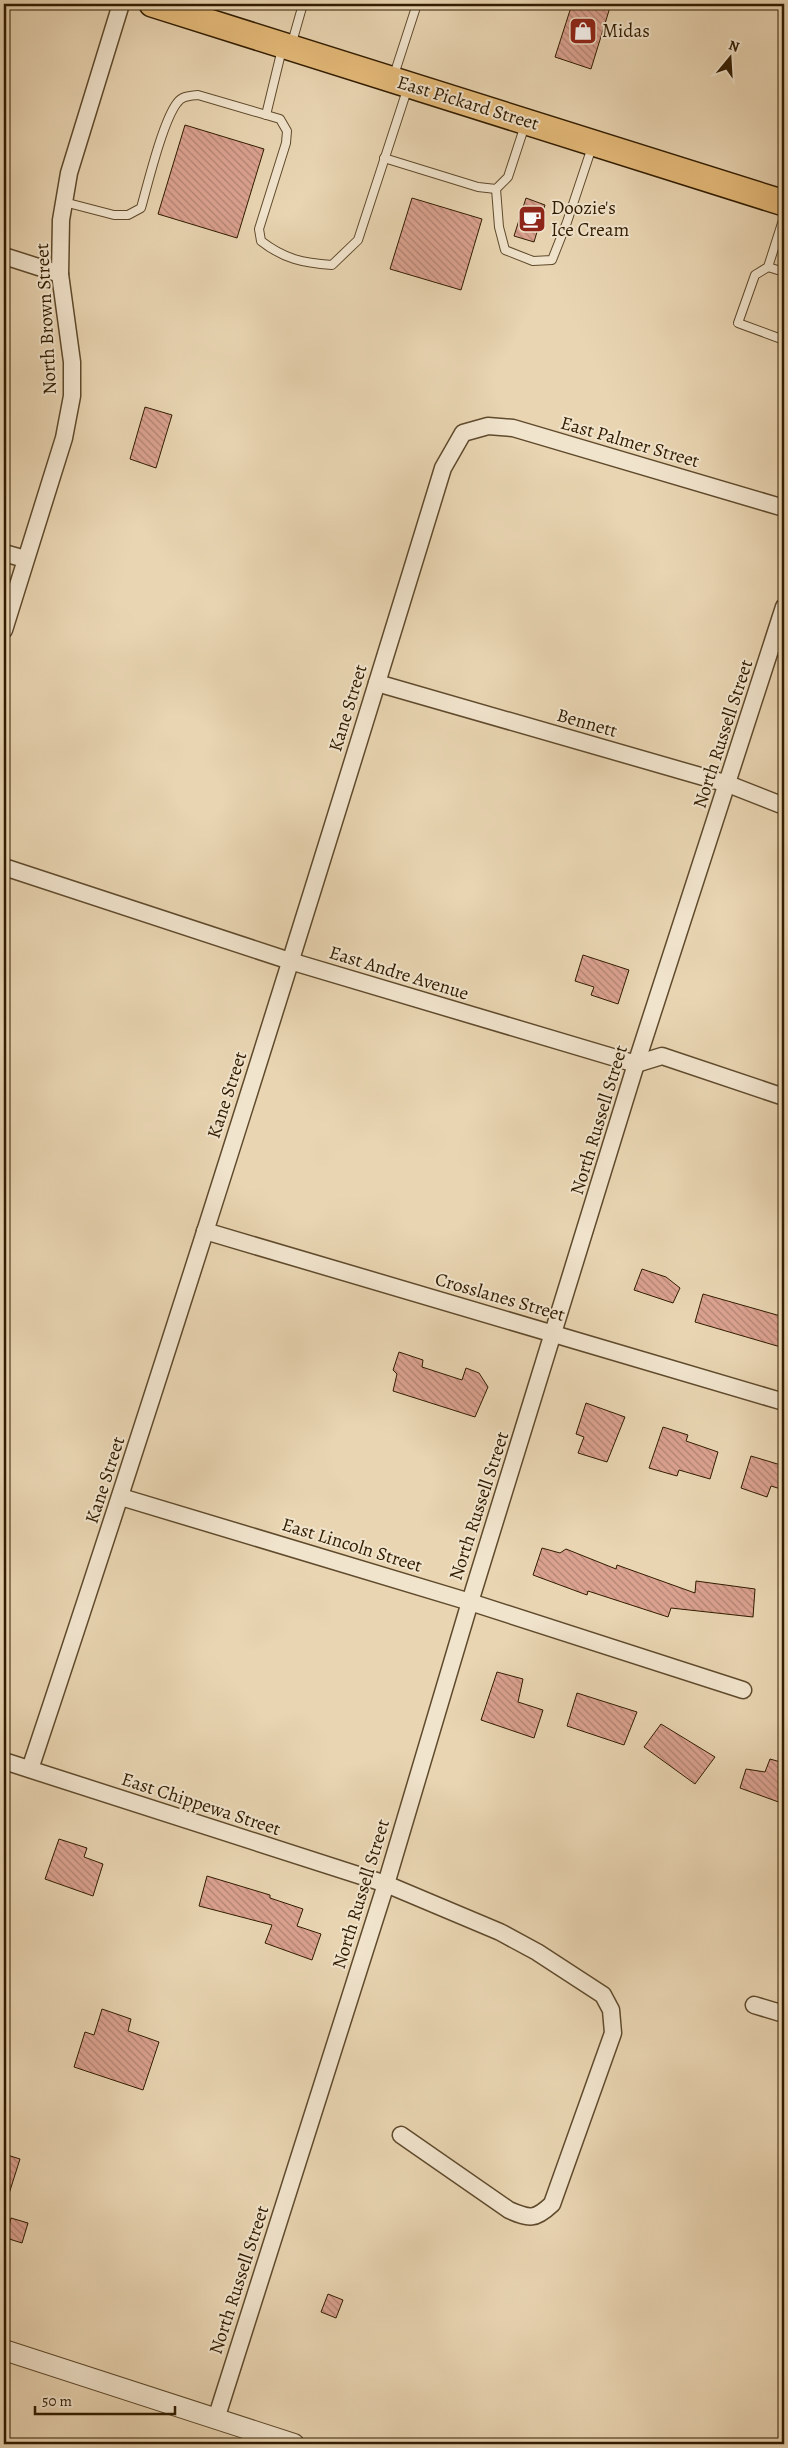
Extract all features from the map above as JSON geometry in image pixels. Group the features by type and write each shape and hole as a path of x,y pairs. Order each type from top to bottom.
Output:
{"main road":[{"name":"East Pickard Street","path":"152,4 784,203"}],"street":[{"name":"North Brown Street","path":"4,630 64,438 72,396 72,362 60,274 61,220 69,173 121,4"},
{"path":"4,256 60,274"},
{"name":"East Palmer Street","path":"463,433 488,426 513,428 784,508"},
{"name":"Kane Street","path":"30,1769 121,1497 443,468 463,433"},
{"path":"4,553 25,559"},
{"name":"North Russell Street","path":"216,2419 386,1884 470,1602 636,1064 784,607"},
{"name":"Bennett","path":"377,683 728,784 784,806"},
{"name":"East Andre Avenue","path":"4,866 290,961 636,1064"},
{"path":"636,1064 662,1056 784,1097"},
{"name":"Crosslanes Street","path":"205,1231 784,1402"},
{"name":"East Lincoln Street","path":"121,1497 470,1602 743,1690"},
{"name":"East Chippewa Street","path":"4,1760 386,1884 500,1932 545,1957 603,1995 611,2010 613,2033 552,2204 539,2215 526,2217 509,2210 401,2135"},
{"path":"754,2005 784,2014"},
{"path":"4,2350 294,2444"}],"lane":[{"path":"266,115 287,46 304,4"},
{"path":"64,202 114,215 128,215 141,208 168,121 176,103 185,96 198,95 280,119 288,131 286,143 259,228 261,241 278,253 307,263 332,265 358,240 384,158 417,4"},
{"path":"384,158 478,188 496,189 508,177 526,121"},
{"path":"496,189 499,227 505,250 533,261 552,260 567,222 593,143"},
{"path":"784,217 768,267 755,275 738,323 784,340"},
{"path":"768,267 784,272"}],"building":[{"name":"Midas","path":"572,4 611,4 591,69 555,57"},
{"path":"185,125 264,149 237,238 158,214"},
{"path":"412,198 482,219 461,290 390,269"},
{"path":"526,198 545,205 534,242 514,236"},
{"path":"145,407 172,415 156,468 130,459"},
{"path":"583,955 629,970 618,1004 591,995 594,987 575,981"},
{"path":"642,1269 666,1277 680,1288 673,1303 634,1290"},
{"path":"703,1294 784,1317 784,1348 695,1322"},
{"path":"399,1352 423,1360 422,1367 462,1380 466,1368 479,1373 488,1387 475,1417 393,1391 397,1374 393,1370"},
{"path":"586,1403 625,1417 607,1462 578,1453 584,1437 576,1434"},
{"path":"663,1427 688,1435 686,1441 718,1452 710,1479 679,1470 677,1476 649,1468"},
{"path":"751,1456 784,1466 784,1490 771,1486 767,1497 741,1488"},
{"path":"542,1548 560,1553 566,1549 616,1569 617,1565 695,1593 696,1581 755,1589 753,1617 671,1608 668,1617 588,1591 587,1595 533,1575"},
{"path":"497,1672 523,1679 518,1702 543,1710 534,1738 481,1720"},
{"path":"577,1693 637,1712 624,1745 567,1726"},
{"path":"661,1724 715,1757 695,1784 644,1747"},
{"path":"770,1759 784,1763 784,1804 740,1788 746,1769 765,1772"},
{"path":"59,1839 87,1848 84,1857 103,1864 93,1896 45,1879"},
{"path":"207,1876 270,1895 270,1898 303,1909 297,1926 321,1934 312,1960 265,1943 272,1925 199,1906"},
{"path":"102,2009 131,2019 128,2031 159,2042 143,2090 74,2067 85,2032 94,2035"},
{"path":"4,2154 20,2159 7,2200 4,2200"},
{"path":"11,2218 28,2223 22,2243 6,2238"},
{"path":"328,2294 343,2300 336,2318 321,2312"}],"place":[{"name":"Midas","path":"583,31"},
{"name":"Doozie's Ice Cream","path":"532,219"}]}
